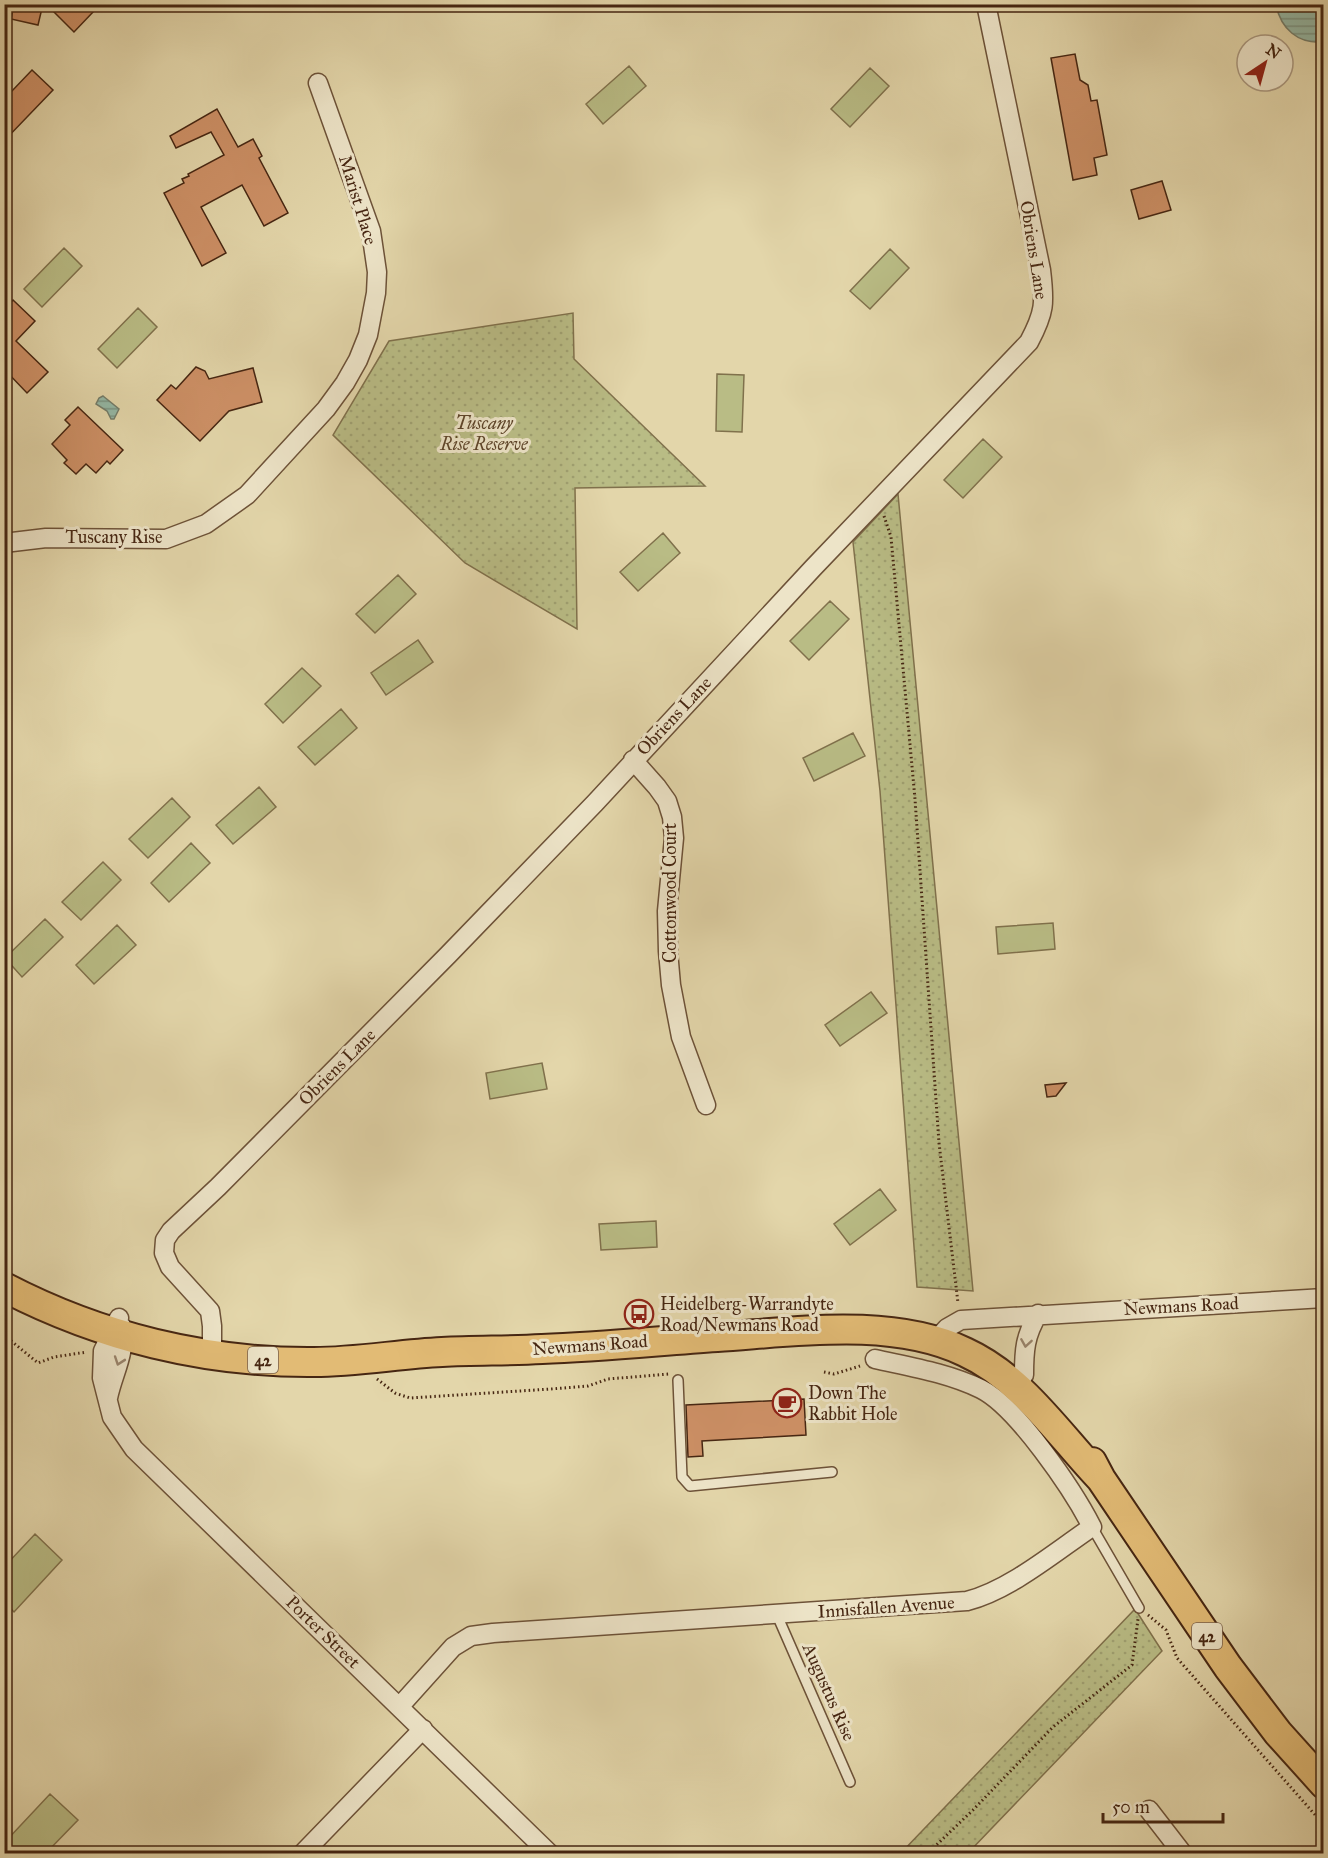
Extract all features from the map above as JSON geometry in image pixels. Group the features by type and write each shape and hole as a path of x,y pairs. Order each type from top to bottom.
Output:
{"main road":[{"name":"42","path":"4,1272 75,1302 118,1330"},
{"name":"42","path":"4,1287 60,1313 118,1330"},
{"name":"Newmans Road","path":"118,1330 170,1348 211,1347 266,1361 314,1362 369,1360 442,1352 543,1349 840,1330 905,1334 948,1329"},
{"name":"42","path":"948,1329 991,1349 1024,1375 1060,1415 1088,1453 1101,1479 1228,1667 1278,1733 1323,1784"},
{"name":"42","path":"948,1329 966,1352 1016,1388 1047,1418 1101,1479"}],"street":[{"name":"Obriens Lane","path":"211,1347 210,1311 170,1267 164,1253 165,1240 171,1231 218,1187 456,947 595,803 633,760 1029,342 1041,318 1044,296 1041,270 986,4"},
{"name":"Marist Place","path":"297,442 326,409 358,360 368,335 376,293 377,272 371,231 318,82"},
{"name":"Tuscany Rise","path":"4,543 46,537 166,539 206,524 247,495 297,442"},
{"name":"Cottonwood Court","path":"633,760 667,801 672,818 674,838 667,911 671,985 681,1037 706,1105"},
{"name":"Newmans Road","path":"948,1329 1038,1314 1323,1298"},
{"path":"1024,1375 1025,1341 1038,1314"},
{"name":"Porter Street","path":"118,1330 103,1351 102,1378 112,1417 134,1449 550,1854"},
{"path":"875,1359 964,1381 999,1401 1010,1411 1043,1453 1083,1510 1092,1527"},
{"name":"Innisfallen Avenue","path":"400,1706 453,1647 471,1636 945,1604 980,1598 1007,1584 1092,1527"},
{"path":"302,1854 423,1729"},
{"path":"1149,1810 1183,1854"}],"lane":[{"path":"678,1380 682,1477 690,1486 832,1472"},
{"path":"1092,1527 1139,1608"},
{"name":"Augustus Rise","path":"777,1615 850,1782"}],"path":[{"path":"879,499 891,537 915,799 939,1143 948,1329"},
{"path":"824,1372 834,1374 875,1359"},
{"path":"1139,1608 1166,1630 1177,1658 1323,1825"},
{"path":"927,1854 1053,1727 1132,1665 1139,1608"}],"green space":[{"path":"629,66 646,86 603,124 586,104"},
{"path":"870,68 889,86 850,127 831,109"},
{"path":"64,248 82,266 42,307 24,289"},
{"path":"890,249 909,268 870,309 850,291"},
{"path":"138,308 157,327 117,368 98,349"},
{"name":"Tuscany Rise Reserve","path":"573,313 574,359 705,486 575,488 577,629 465,563 333,435 389,341"},
{"path":"717,374 744,375 742,432 716,431"},
{"path":"1322,422 1324,422 1323,480 1320,480"},
{"path":"983,439 1002,457 963,498 944,480"},
{"path":"898,494 973,1291 917,1287 880,791 853,542"},
{"path":"663,533 680,553 638,591 620,572"},
{"path":"398,575 416,594 375,633 356,614"},
{"path":"830,601 849,619 809,660 790,641"},
{"path":"418,640 433,662 386,695 371,673"},
{"path":"302,668 321,686 283,723 265,704"},
{"path":"341,709 357,728 315,765 298,747"},
{"path":"853,733 865,756 814,781 803,758"},
{"path":"259,787 276,807 233,844 216,825"},
{"path":"172,798 190,817 148,858 129,839"},
{"path":"191,843 210,863 169,902 151,883"},
{"path":"103,862 121,880 81,920 62,902"},
{"path":"45,919 63,937 22,977 5,958"},
{"path":"1053,923 1055,949 998,954 996,927"},
{"path":"117,925 136,945 94,984 76,965"},
{"path":"871,992 887,1013 840,1046 825,1025"},
{"path":"542,1063 547,1089 490,1099 486,1073"},
{"path":"880,1189 896,1210 850,1245 834,1224"},
{"path":"656,1221 657,1247 601,1250 599,1224"},
{"path":"35,1534 62,1560 14,1612 5,1603 5,1566"},
{"path":"1135,1609 1162,1651 968,1853 900,1854"},
{"path":"50,1794 78,1820 46,1853 9,1853 5,1849 5,1842"}],"shaded area":[{"path":"1276,5 1323,5 1323,42 1298,38 1295,33 1286,28"},
{"path":"103,396 119,409 114,419 111,419 107,411 96,404"}],"building":[{"path":"14,4 43,4 38,25 11,19"},
{"path":"46,4 85,4 93,12 74,32"},
{"path":"1075,54 1080,80 1088,85 1091,101 1097,100 1107,155 1094,158 1097,175 1073,180 1051,58"},
{"path":"32,70 53,90 4,141 4,86 11,92"},
{"path":"217,109 238,147 253,139 262,156 259,158 288,213 264,226 242,185 201,207 226,253 202,266 164,193 184,183 182,179 189,176 188,174 224,155 211,132 176,148 170,136"},
{"path":"1162,181 1171,210 1139,219 1131,190"},
{"path":"13,300 35,321 16,341 48,372 27,393 4,369 4,309"},
{"path":"196,367 205,371 209,379 253,368 262,402 229,411 200,441 157,400 171,385 176,389"},
{"path":"78,407 123,450 110,464 107,461 96,473 86,464 76,474 64,463 67,460 52,444 70,425 65,420"},
{"path":"1066,1083 1056,1096 1047,1097 1045,1085"},
{"path":"804,1399 806,1435 702,1441 703,1456 688,1457 686,1405"}],"place":[{"name":"Heidelberg-Warrandyte Road/Newmans Road","path":"639,1314"},
{"name":"Down The Rabbit Hole","path":"787,1403"}]}
